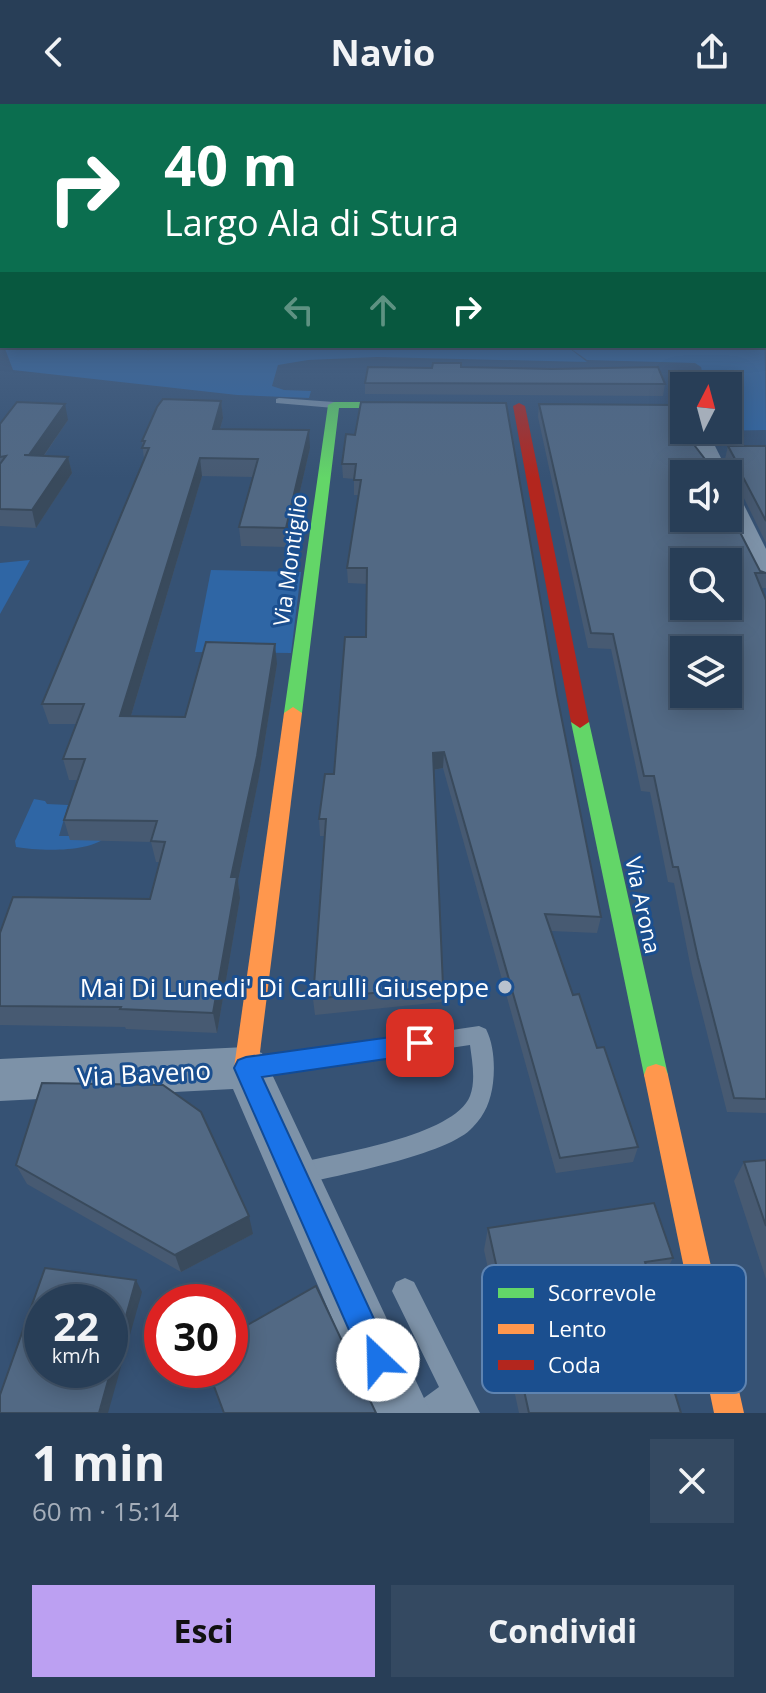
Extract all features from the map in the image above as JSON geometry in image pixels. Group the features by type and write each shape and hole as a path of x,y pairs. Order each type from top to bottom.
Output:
{"street":[{"path":"334,405 442,405"},
{"name":"Via Montiglio","path":"246,1068 334,405"},
{"name":"Via Arona","path":"519,406 578,711 697,1265"},
{"path":"742,526 766,577"},
{"path":"246,1068 402,1413"},
{"name":"Via Baveno","path":"0,1080 246,1068"},
{"name":"Via Arona","path":"725,1393 729,1413"}],"lane":[{"path":"279,401 334,405"},
{"path":"246,1068 479,1035 484,1068 480,1099 464,1122 432,1140 295,1174"},
{"path":"405,1291 460,1402 427,1413"}],"shaded area":[{"path":"8,356 579,356 587,362 377,357 308,360 278,365 272,386 284,390 311,391 309,398 237,395 13,370"},
{"path":"581,356 765,356 766,430 742,430 742,372 702,372 695,363 587,360"},
{"path":"30,560 0,614 0,563"},
{"path":"211,570 301,572 291,653 195,652"},
{"path":"34,799 47,804 68,805 59,836 107,836 99,842 77,848 51,850 16,847 15,841"}],"building":[{"path":"433,363 461,363 461,367 552,369 658,367 665,384 365,383 368,367 432,368"},
{"path":"163,399 221,401 213,429 309,430 286,528 239,527 258,459 200,458 120,716 185,717 206,642 275,644 257,756 231,877 237,877 213,1013 121,1007 0,1006 0,933 13,897 150,899 165,842 151,841 157,821 64,820 85,759 63,759 84,704 42,704 149,448 142,448 145,441 142,441"},
{"path":"17,402 65,404 29,455 24,455 68,457 32,510 0,509 0,464 6,456 0,457 0,424"},
{"path":"361,402 506,403 557,695 601,917 545,914 573,995 579,994 597,1048 604,1047 638,1147 560,1158 444,752 433,753 443,986 313,999 326,819 319,819 325,774 334,774 345,637 366,637 367,568 347,568 361,480 354,480 356,464 342,464 346,434 355,435"},
{"path":"539,404 670,405 670,444 694,444 706,460 670,460 670,532 740,532 760,571 766,573 755,573 766,600 766,1099 734,1098 678,867 673,867 654,776 644,776 613,634 591,633"},
{"path":"728,446 766,446 766,521 743,477 742,460 735,460"},
{"path":"42,1083 163,1085 201,1112 249,1216 175,1255 16,1165"},
{"path":"766,1160 766,1226 744,1162"},
{"path":"654,1203 673,1258 645,1262 646,1265 496,1265 488,1228"},
{"path":"45,1268 136,1280 128,1309 128,1284 39,1284"},
{"path":"316,1286 376,1413 224,1413 215,1388 248,1388 248,1325"},
{"path":"24,1327 24,1388 106,1388 99,1413 0,1413 0,1395"},
{"path":"525,1393 675,1393 681,1413 529,1413"}],"traffic: fast":[{"path":"293,713 334,405 422,405"},
{"path":"580,722 656,1075"}],"traffic: slow":[{"path":"246,1068 293,713"},
{"path":"656,1075 697,1265"},
{"path":"725,1393 729,1413"}],"traffic: jam":[{"path":"519,406 580,722"}],"place":[{"name":"Mai Di Lunedi' Di Carulli Giuseppe","path":"505,987"}],"route":[{"path":"378,1360 246,1068 420,1043"}]}
